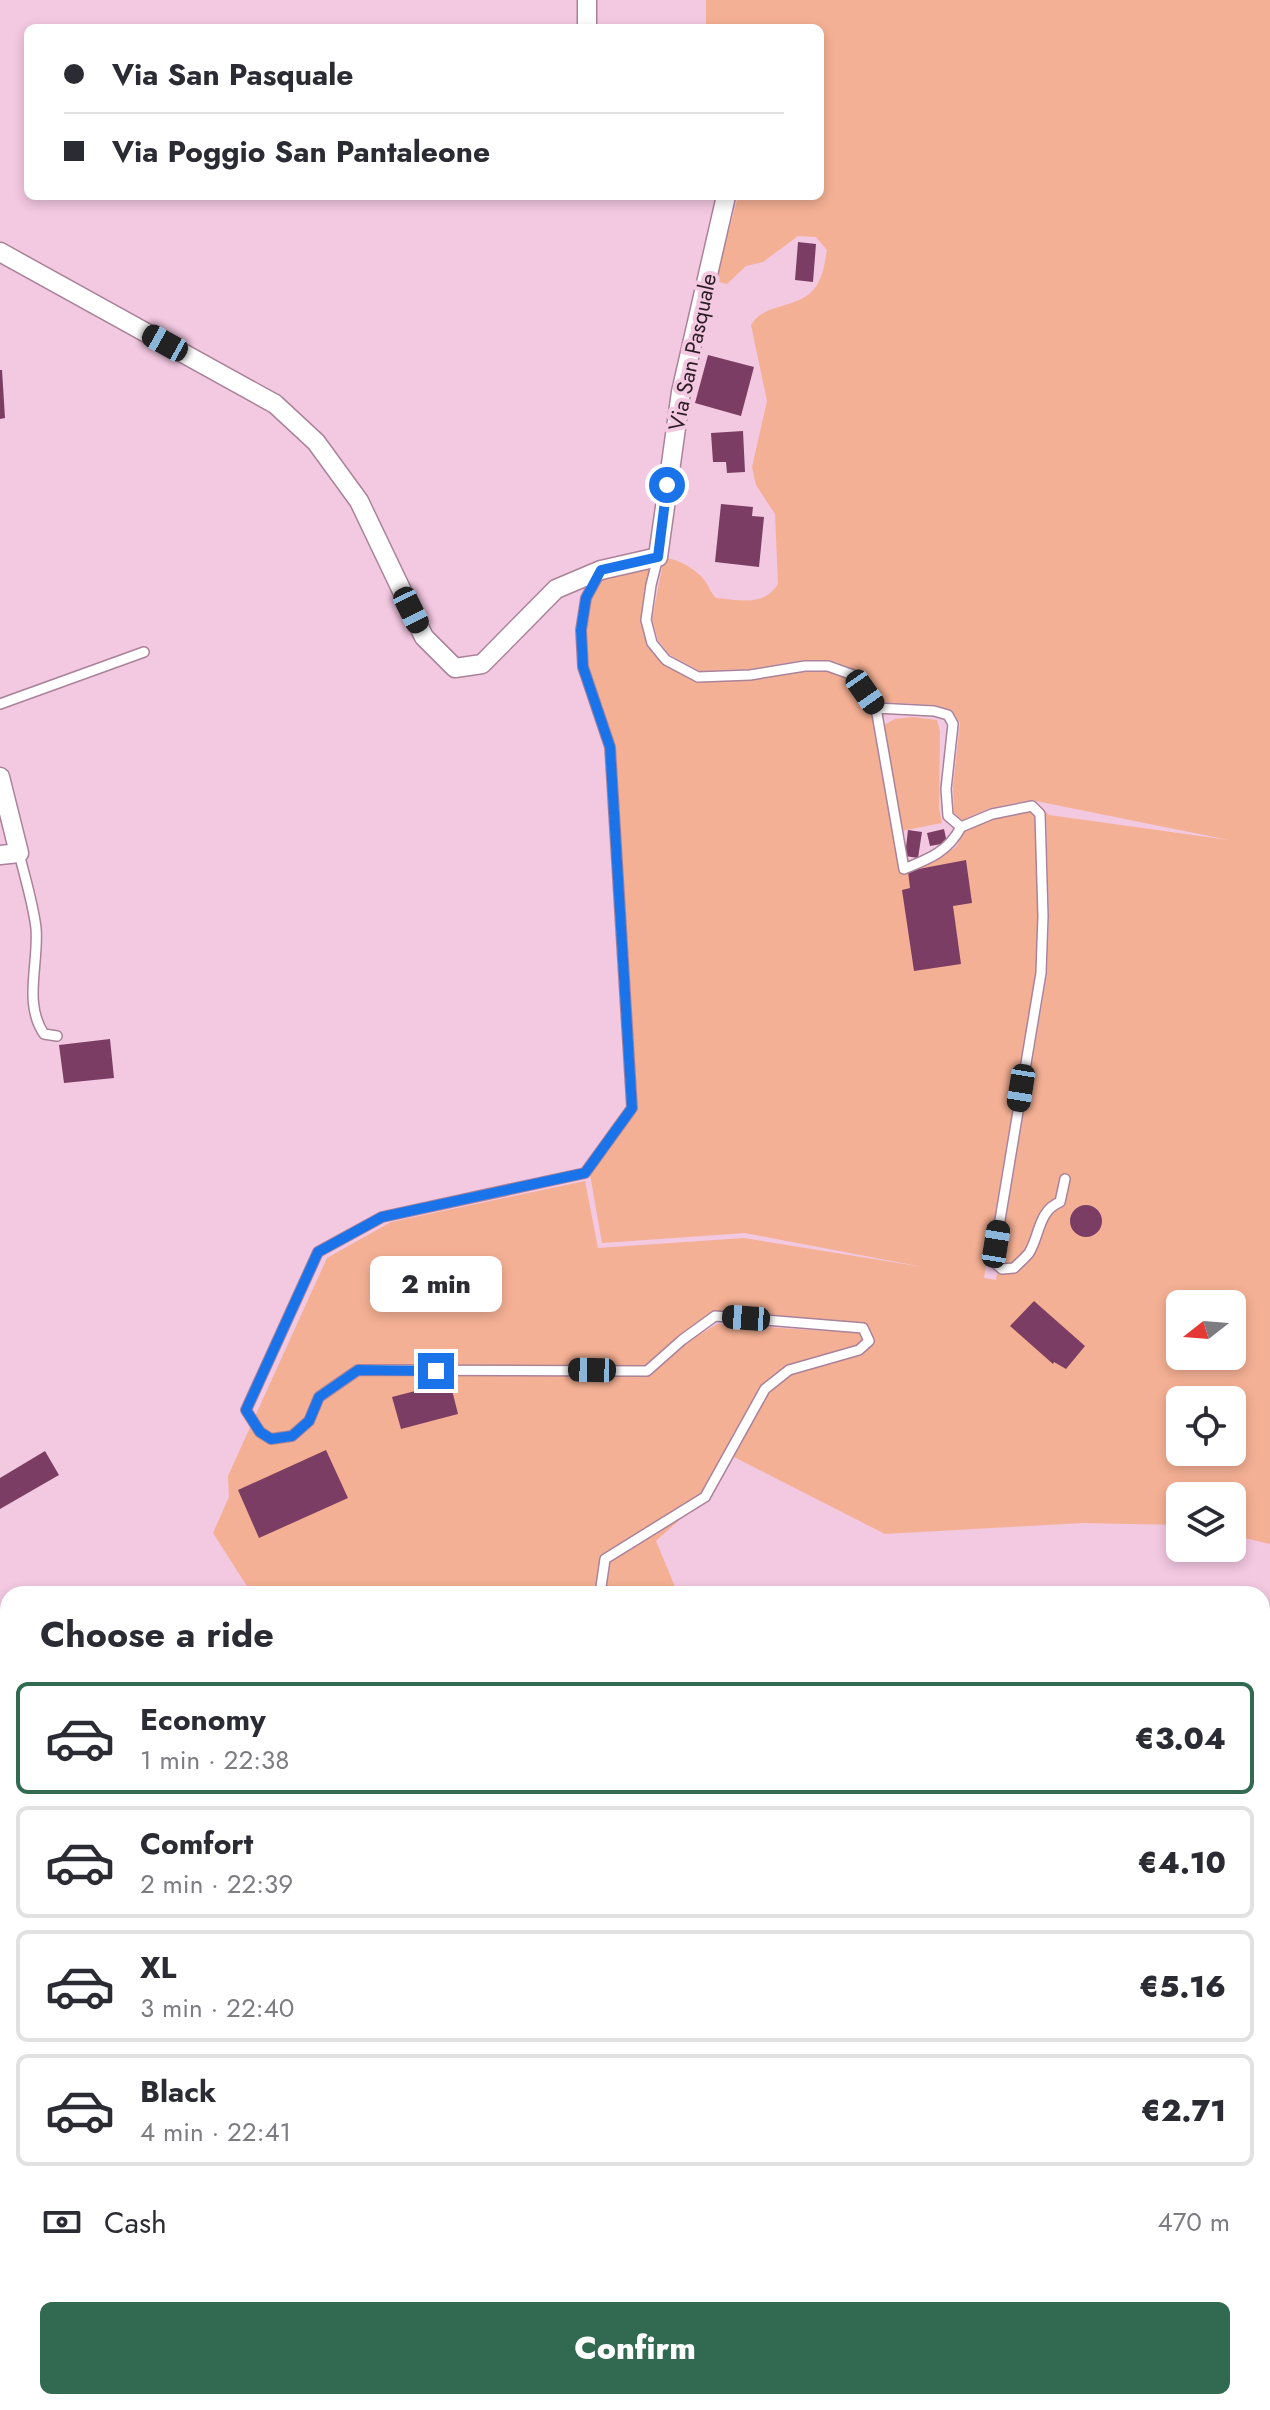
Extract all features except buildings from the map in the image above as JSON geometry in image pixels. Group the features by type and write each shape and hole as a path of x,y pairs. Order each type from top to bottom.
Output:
{"street":[{"path":"587,0 587,24"},
{"name":"Via San Pasquale","path":"658,557 681,392 725,200"},
{"path":"0,252 275,404 316,442 359,501 424,637 455,668 482,664 556,589 601,570 658,557"},
{"path":"0,777 19,853 0,855"}],"lane":[{"name":"Via San Pasquale","path":"658,557 646,620 652,643 666,660 698,677 750,675 805,666 828,666 853,675 876,708 904,869 939,854 953,843 961,827"},
{"path":"601,570 586,598 581,630 583,667 610,747 632,1108 585,1173 382,1217 318,1252 246,1410 260,1432 271,1439 292,1436 309,1421 319,1397 358,1370 647,1371 715,1316 863,1328 869,1341 859,1350 789,1370 765,1389 705,1497 605,1559 601,1586"},
{"path":"0,704 144,652"},
{"path":"876,708 934,711 948,715 953,724 946,789 948,816 961,827 992,814 1032,806 1040,814 1041,973 996,1244 995,1263 1002,1269 1014,1268 1029,1252 1044,1216 1051,1206 1060,1202 1065,1179"},
{"path":"19,853 36,928 32,1007 44,1034 57,1036"}],"shaded area":[{"path":"706,0 1270,0 1270,1544 1246,1538 1246,1482 1166,1482 1166,1525 1083,1523 885,1534 728,1454 705,1497 656,1541 675,1586 247,1586 213,1533 229,1497 228,1476 327,1258 391,1222 585,1181 598,1248 744,1238 923,1267 745,1233 602,1243 590,1174 637,1109 615,746 587,666 585,630 590,600 604,574 652,563 642,611 645,634 657,655 678,673 701,680 726,681 803,670 827,671 851,681 865,699 874,719 901,875 941,858 957,846 964,831 993,819 1030,811 1035,816 1036,972 984,1278 996,1280 1047,974 1046,812 1049,815 1229,840 1031,800 990,808 962,820 954,813 953,786 960,723 952,710 935,705 880,702 857,670 830,660 700,671 670,655 658,640 652,619 664,558 692,569 716,598 758,599 778,584 775,514 756,485 752,467 767,401 751,325 757,317 795,302 813,290 822,274 827,250 816,237 798,236 763,262 746,266 727,284 715,281 737,200 824,200 824,24 706,24","holes":["715,1316 816,1323 827,1331 717,1324 684,1344"]},
{"path":"913,717 937,720 940,731 939,808 942,823 901,831 884,725 895,719"}],"route":[{"path":"436,1371 358,1370 319,1397 309,1421 292,1436 271,1439 260,1432 246,1410 318,1252 382,1217 585,1173 632,1108 610,747 583,667 581,630 586,598 601,570 658,557 667,485"}]}
